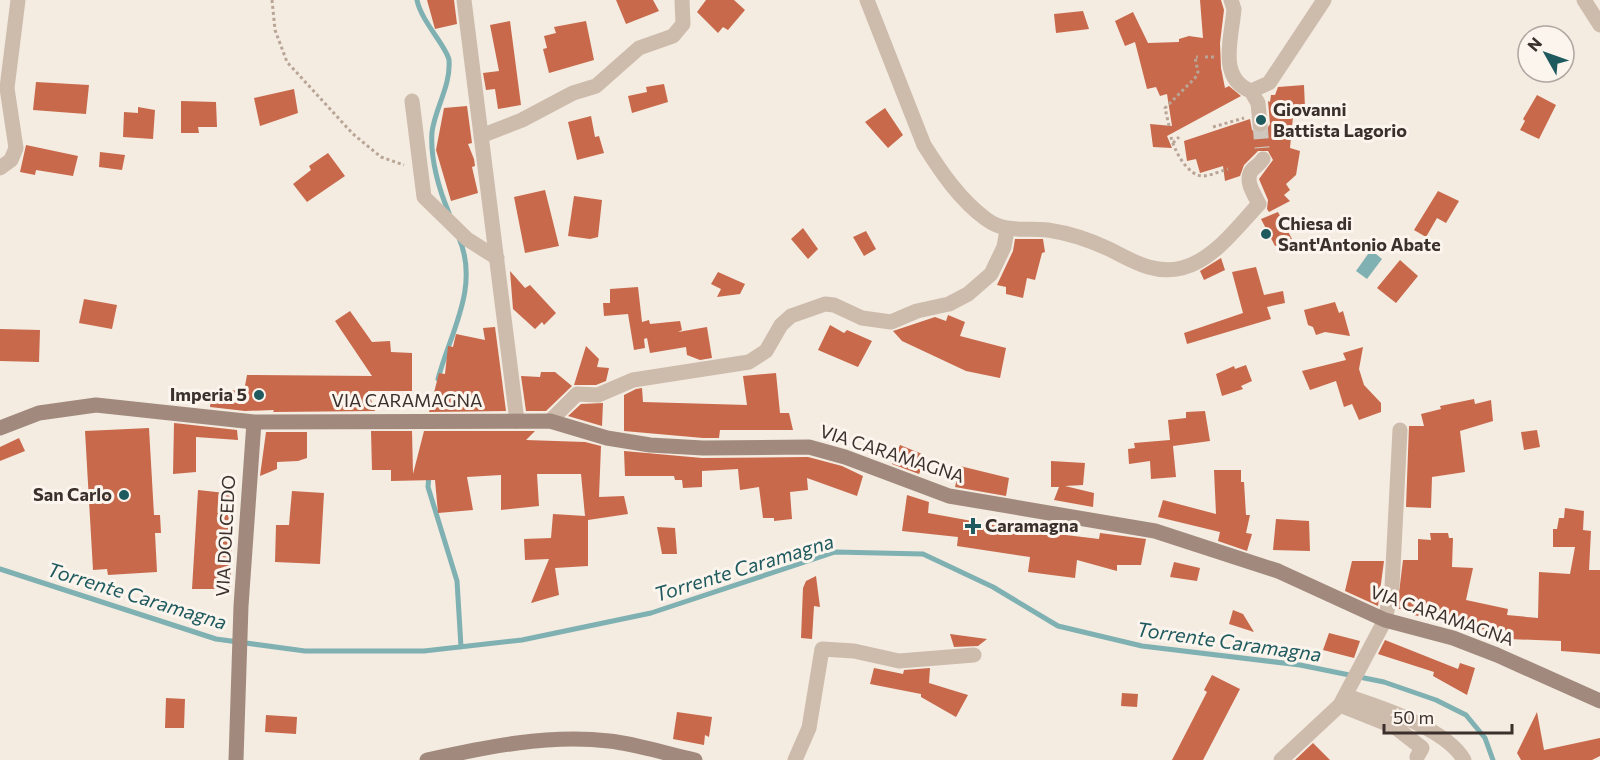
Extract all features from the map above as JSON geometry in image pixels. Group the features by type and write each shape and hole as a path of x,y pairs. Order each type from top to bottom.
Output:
{"street":[{"path":"0,168 11,160 16,148 7,88 18,0"},
{"path":"464,0 517,421"},
{"path":"481,136 522,120 573,93 596,86 639,48 673,36 680,29 684,19 682,0"},
{"path":"867,0 924,145 938,167 969,204 987,220 1007,230 1047,230 1086,239 1151,268 1171,270 1191,266 1218,246 1259,204 1250,187 1250,176 1263,153"},
{"path":"1231,0 1234,9 1230,72 1238,84 1251,91 1260,118"},
{"path":"1251,91 1269,82 1324,0"},
{"path":"1584,0 1600,26"},
{"path":"412,100 424,197 467,239 497,258"},
{"path":"550,421 581,393 598,394 633,380 749,362 766,351 781,325 791,316 825,304 831,304 869,320 891,322 917,311 949,304 968,294 991,273 1004,247 1007,230"},
{"name":"VIA CARAMAGNA","path":"0,428 39,413 96,405 254,422 550,421 607,438 650,445 703,448 809,447 826,450 949,496 1155,531 1278,571 1385,620 1475,646 1600,701"},
{"name":"VIA DOLCEDO","path":"236,760 241,664 241,606 254,422"},
{"path":"1281,760 1343,701 1385,620 1392,587 1400,430"},
{"path":"795,760 808,728 822,649 854,651 900,661 974,655"},
{"path":"1343,701 1395,727 1422,748 1417,757"},
{"path":"1343,701 1383,708 1440,734 1460,752 1464,760"},
{"path":"427,760 517,744 577,739 634,744 695,760"}],"path":[{"path":"272,0 275,30 287,62 353,134 381,157 420,171"},
{"path":"1169,126 1165,108 1195,78 1198,72 1195,57 1198,57"},
{"path":"1213,127 1260,118"},
{"path":"1171,137 1184,163 1196,174 1206,176 1228,169"},
{"path":"1173,143 1179,137"}],"water":[{"path":"1373,247 1382,259 1367,279 1356,271"}],"building":[{"path":"427,0 454,0 457,24 435,29"},
{"path":"616,0 653,0 659,11 626,24"},
{"path":"706,0 734,0 745,10 728,30 723,27 718,33 697,12"},
{"path":"1200,0 1221,0 1224,10 1220,43 1221,68 1225,88 1229,86 1241,96 1167,136 1172,148 1153,147 1150,124 1172,126 1167,94 1160,96 1156,87 1147,89 1135,42 1125,46 1115,21 1133,12 1148,43 1179,42 1179,39 1189,36 1203,38"},
{"path":"1083,11 1089,29 1056,33 1054,14"},
{"path":"510,21 521,105 498,109 495,89 486,90 483,73 499,71 490,25"},
{"path":"586,21 594,60 549,73 543,49 547,48 544,36 556,33 554,27"},
{"path":"36,82 89,85 86,114 33,110"},
{"path":"664,84 668,102 632,113 628,96 647,92 646,87"},
{"path":"1304,85 1305,108 1294,106 1290,148 1300,151 1296,175 1286,184 1290,190 1284,195 1290,201 1269,212 1267,209 1268,200 1259,179 1273,160 1268,151 1258,151 1244,165 1240,176 1225,181 1223,166 1200,173 1196,159 1187,161 1184,141 1250,119 1252,130 1257,133 1265,132 1270,124 1268,101 1270,102 1271,95 1275,95 1278,87"},
{"path":"294,89 298,113 260,126 254,98"},
{"path":"1537,95 1556,105 1539,139 1520,130 1525,121 1523,119"},
{"path":"181,101 216,102 217,127 198,127 199,133 181,133"},
{"path":"467,106 472,143 468,144 474,159 475,166 472,167 478,193 451,201 436,150 444,108"},
{"path":"138,107 155,110 153,139 123,137 124,112 138,113"},
{"path":"885,108 903,135 888,148 865,122"},
{"path":"591,116 595,137 599,136 604,153 577,160 568,122"},
{"path":"26,145 78,156 73,176 36,170 35,175 20,172"},
{"path":"100,152 125,155 122,170 99,167"},
{"path":"328,153 345,176 307,202 293,184 311,170 309,166"},
{"path":"545,190 559,246 525,253 514,197"},
{"path":"1438,191 1459,201 1446,223 1437,218 1426,237 1414,230"},
{"path":"574,196 602,200 598,237 590,239 568,236"},
{"path":"1278,212 1292,239 1275,246 1261,219"},
{"path":"803,228 818,249 808,259 791,239"},
{"path":"866,231 876,249 864,256 853,237"},
{"path":"1015,239 1043,239 1045,252 1042,253 1035,280 1027,278 1023,298 1006,294 1006,287 997,285 1013,251"},
{"path":"1221,258 1225,270 1204,280 1200,271"},
{"path":"1400,260 1418,276 1396,303 1377,288"},
{"path":"1256,267 1264,295 1283,291 1285,303 1267,307 1271,319 1187,344 1184,333 1243,313 1232,272"},
{"path":"510,271 525,288 530,285 556,313 544,325 542,322 535,329 513,309"},
{"path":"718,272 745,284 740,294 717,297 721,289 711,284"},
{"path":"638,287 642,322 649,320 650,324 680,321 682,330 678,332 707,327 712,358 700,360 687,355 686,347 650,353 647,338 644,339 645,348 634,350 628,314 604,316 603,303 610,303 610,289"},
{"path":"84,299 117,305 112,329 79,323"},
{"path":"1335,302 1339,313 1343,311 1350,336 1325,332 1316,335 1313,327 1308,325 1304,310"},
{"path":"350,311 372,342 390,341 391,352 412,353 412,391 368,391 375,411 273,412 274,410 245,411 210,407 212,389 244,391 247,375 372,376 335,321"},
{"path":"948,315 965,322 960,336 1006,348 1000,378 966,371 902,341 893,331 935,317 946,321"},
{"path":"830,325 844,333 847,330 872,341 858,367 818,350"},
{"path":"495,327 506,411 429,412 439,373 445,374 448,346 453,347 456,334 485,340 483,328"},
{"path":"0,329 40,330 39,362 0,361"},
{"path":"586,346 599,359 597,367 609,368 606,381 596,385 574,385"},
{"path":"1363,347 1359,369 1364,385 1381,403 1381,412 1359,420 1352,404 1344,407 1336,381 1310,390 1302,371 1346,360 1343,353"},
{"path":"1246,365 1252,381 1241,386 1243,389 1222,396 1216,374 1234,366 1235,369"},
{"path":"541,372 555,372 572,386 546,411 526,411 521,376 540,377"},
{"path":"776,373 780,413 789,413 793,430 720,430 719,438 624,431 624,395 636,389 642,388 643,402 747,405 743,376"},
{"path":"1474,399 1475,404 1491,400 1493,421 1460,431 1465,472 1432,477 1431,508 1406,507 1409,426 1424,426 1421,414 1441,409 1440,406"},
{"path":"603,403 602,426 568,416 581,404"},
{"path":"1205,411 1210,441 1173,446 1176,477 1151,479 1150,461 1129,464 1128,449 1135,448 1134,443 1170,440 1168,420 1186,418 1186,412"},
{"path":"174,423 237,430 238,440 196,437 196,472 173,474"},
{"name":"San Carlo","path":"149,428 154,515 160,515 161,533 155,533 157,572 108,575 107,569 93,570 85,431"},
{"path":"1537,430 1540,447 1524,450 1521,432"},
{"path":"371,431 412,431 413,474 424,431 535,431 526,440 585,442 601,446 599,497 624,496 628,514 588,520 588,566 555,568 559,595 531,603 549,559 525,560 524,539 551,538 553,514 585,516 581,474 537,474 539,506 501,510 501,475 467,477 473,510 438,513 435,480 391,481 391,470 372,470"},
{"path":"266,432 307,432 307,458 277,462 277,469 260,476"},
{"path":"19,438 25,451 0,461 0,447"},
{"path":"900,445 927,456 919,474 892,464"},
{"path":"624,451 702,458 808,457 842,466 863,476 857,496 807,478 808,490 790,492 792,519 774,521 774,518 763,518 759,487 740,490 738,469 702,471 702,487 683,488 682,480 675,480 674,476 625,476"},
{"path":"1051,461 1085,463 1083,485 1065,486 1094,493 1093,507 1054,500 1059,487 1051,487"},
{"path":"960,466 1009,478 1006,496 955,487"},
{"path":"1214,470 1241,470 1246,515 1250,515 1246,533 1252,534 1247,551 1218,541 1220,532 1158,517 1163,500 1216,514"},
{"path":"198,490 234,494 230,589 192,589"},
{"path":"292,491 324,493 320,564 275,562 276,525 289,525"},
{"path":"907,495 929,502 928,513 1016,529 1099,539 1100,533 1146,539 1141,565 1117,565 1117,571 1077,560 1075,578 1028,572 1030,557 957,546 958,537 902,531"},
{"path":"1565,508 1584,511 1583,530 1591,531 1589,570 1600,570 1600,654 1561,651 1561,641 1509,639 1510,631 1476,629 1414,615 1414,609 1397,609 1403,560 1418,560 1418,539 1431,540 1430,533 1448,533 1449,538 1453,538 1452,567 1473,568 1466,600 1508,609 1507,615 1538,618 1539,572 1570,574 1575,547 1553,547 1553,529 1557,529 1559,518 1564,518"},
{"path":"1276,519 1309,521 1310,551 1273,550"},
{"path":"657,527 675,528 677,554 662,554"},
{"path":"1352,561 1384,561 1378,606 1345,591"},
{"path":"1174,562 1200,568 1197,581 1170,577"},
{"path":"816,576 820,607 814,606 812,639 801,638 803,588 806,581"},
{"path":"1233,610 1243,614 1254,632 1229,624"},
{"path":"1329,633 1360,641 1354,658 1323,650"},
{"path":"950,634 987,639 978,646 954,647"},
{"path":"1385,640 1458,669 1460,663 1475,668 1467,695 1433,676 1434,672 1378,654"},
{"path":"874,668 903,674 904,670 930,668 929,683 968,695 956,717 921,697 921,694 870,684"},
{"path":"1212,675 1240,689 1203,760 1172,760 1207,692 1204,690"},
{"path":"1122,693 1138,694 1137,707 1121,706"},
{"path":"166,698 185,699 184,728 165,728"},
{"path":"677,712 712,717 709,737 705,735 704,745 673,739"},
{"path":"1537,712 1544,750 1600,738 1600,756 1592,760 1521,760 1517,753"},
{"path":"266,715 297,717 296,734 265,732"},
{"path":"1313,743 1330,760 1295,760"}],"waterway":[{"path":"417,0 423,16 444,48 449,60 448,79 432,132 432,152 436,174 449,213"},
{"path":"438,379 465,292 465,256 459,238"},
{"path":"429,474 428,487 457,581 461,647"},
{"name":"Torrente Caramagna","path":"0,569 216,639 305,651 424,651 522,640 651,613 835,552 923,554 993,587 1058,626 1142,646 1300,665 1384,682 1436,700 1466,715 1485,738 1493,760"}],"tunnel":[{"path":"1260,124 1262,148"}],"place":[{"name":"Giovanni Battista Lagorio","path":"1261,120"},
{"name":"Chiesa di Sant'Antonio Abate","path":"1266,234"},
{"name":"Imperia 5","path":"259,395"},
{"name":"San Carlo","path":"124,495"},
{"name":"Caramagna","path":"973,526"}]}
